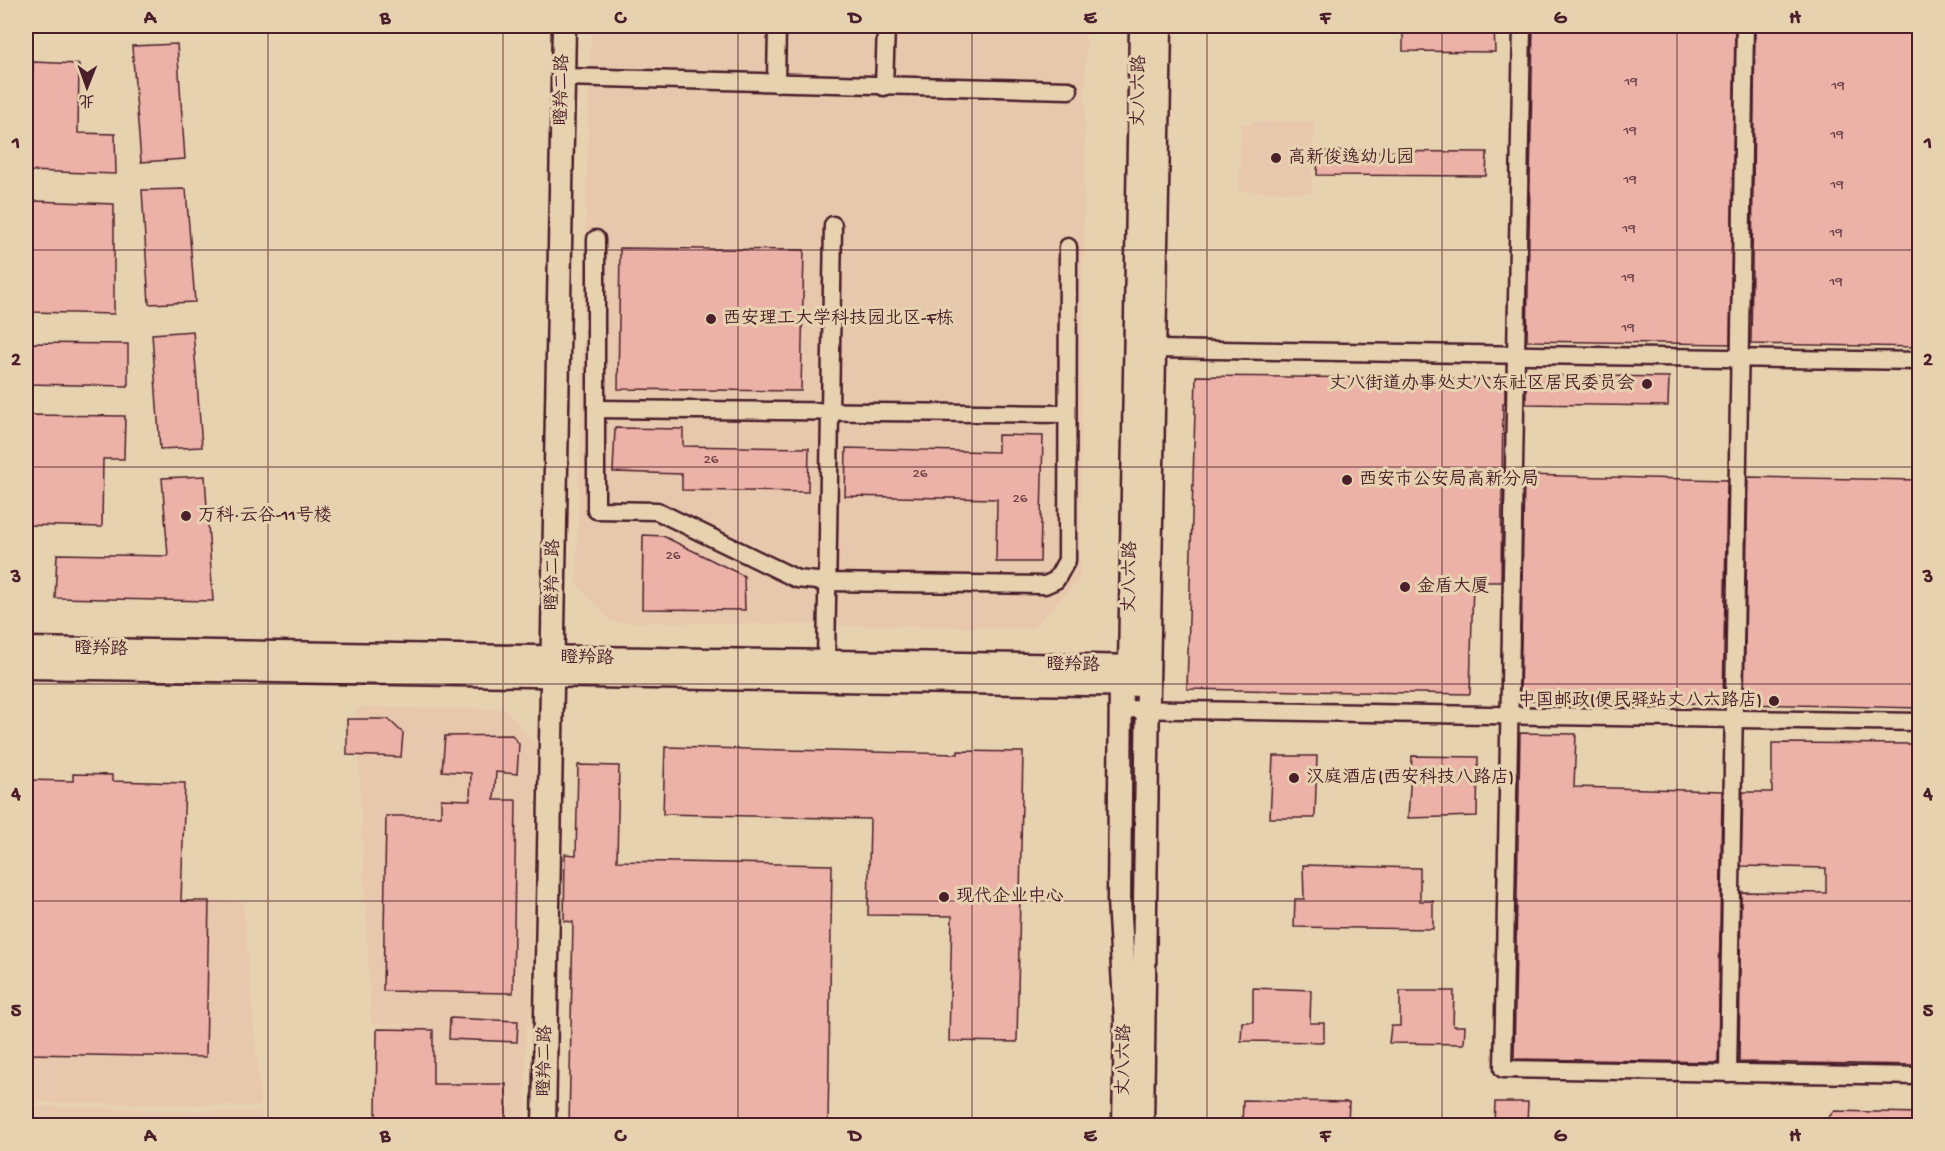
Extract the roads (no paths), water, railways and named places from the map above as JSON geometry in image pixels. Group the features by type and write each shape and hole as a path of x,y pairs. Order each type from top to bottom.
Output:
{"street":[{"name":"瞪羚二路","path":"544,1125 564,26"},
{"path":"776,83 777,26"},
{"path":"885,87 886,26"},
{"name":"丈八六路","path":"1141,26 1137,676 1147,709 1142,1125"},
{"name":"丈八六路","path":"1124,1125 1126,1020 1119,900 1121,709 1137,676 1155,349 1160,26"},
{"path":"1522,26 1503,1069 1920,1076"},
{"path":"1728,1073 1745,26"},
{"path":"564,77 1069,90"},
{"path":"826,662 833,225"},
{"path":"596,239 596,510 657,511 797,579 827,582 1045,585 1056,580 1067,560 1068,247"},
{"path":"1155,349 1920,361"},
{"path":"596,409 1067,414"},
{"name":"瞪羚路","path":"26,649 552,667 826,662 1137,676"},
{"name":"瞪羚路","path":"26,667 552,667 1137,676"},
{"path":"1121,709 1920,722"}],"place":[{"name":"高新俊逸幼儿园","path":"1276,158"},
{"name":"西安理工大学科技园北区-F栋","path":"711,319"},
{"name":"丈八街道办事处丈八东社区居民委员会","path":"1647,384"},
{"name":"西安市公安局高新分局","path":"1347,480"},
{"name":"万科·云谷-11号楼","path":"186,516"},
{"name":"金盾大厦","path":"1405,587"},
{"name":"中国邮政(便民驿站丈八六路店)","path":"1774,701"},
{"name":"汉庭酒店(西安科技八路店)","path":"1294,778"},
{"name":"现代企业中心","path":"944,897"}]}
